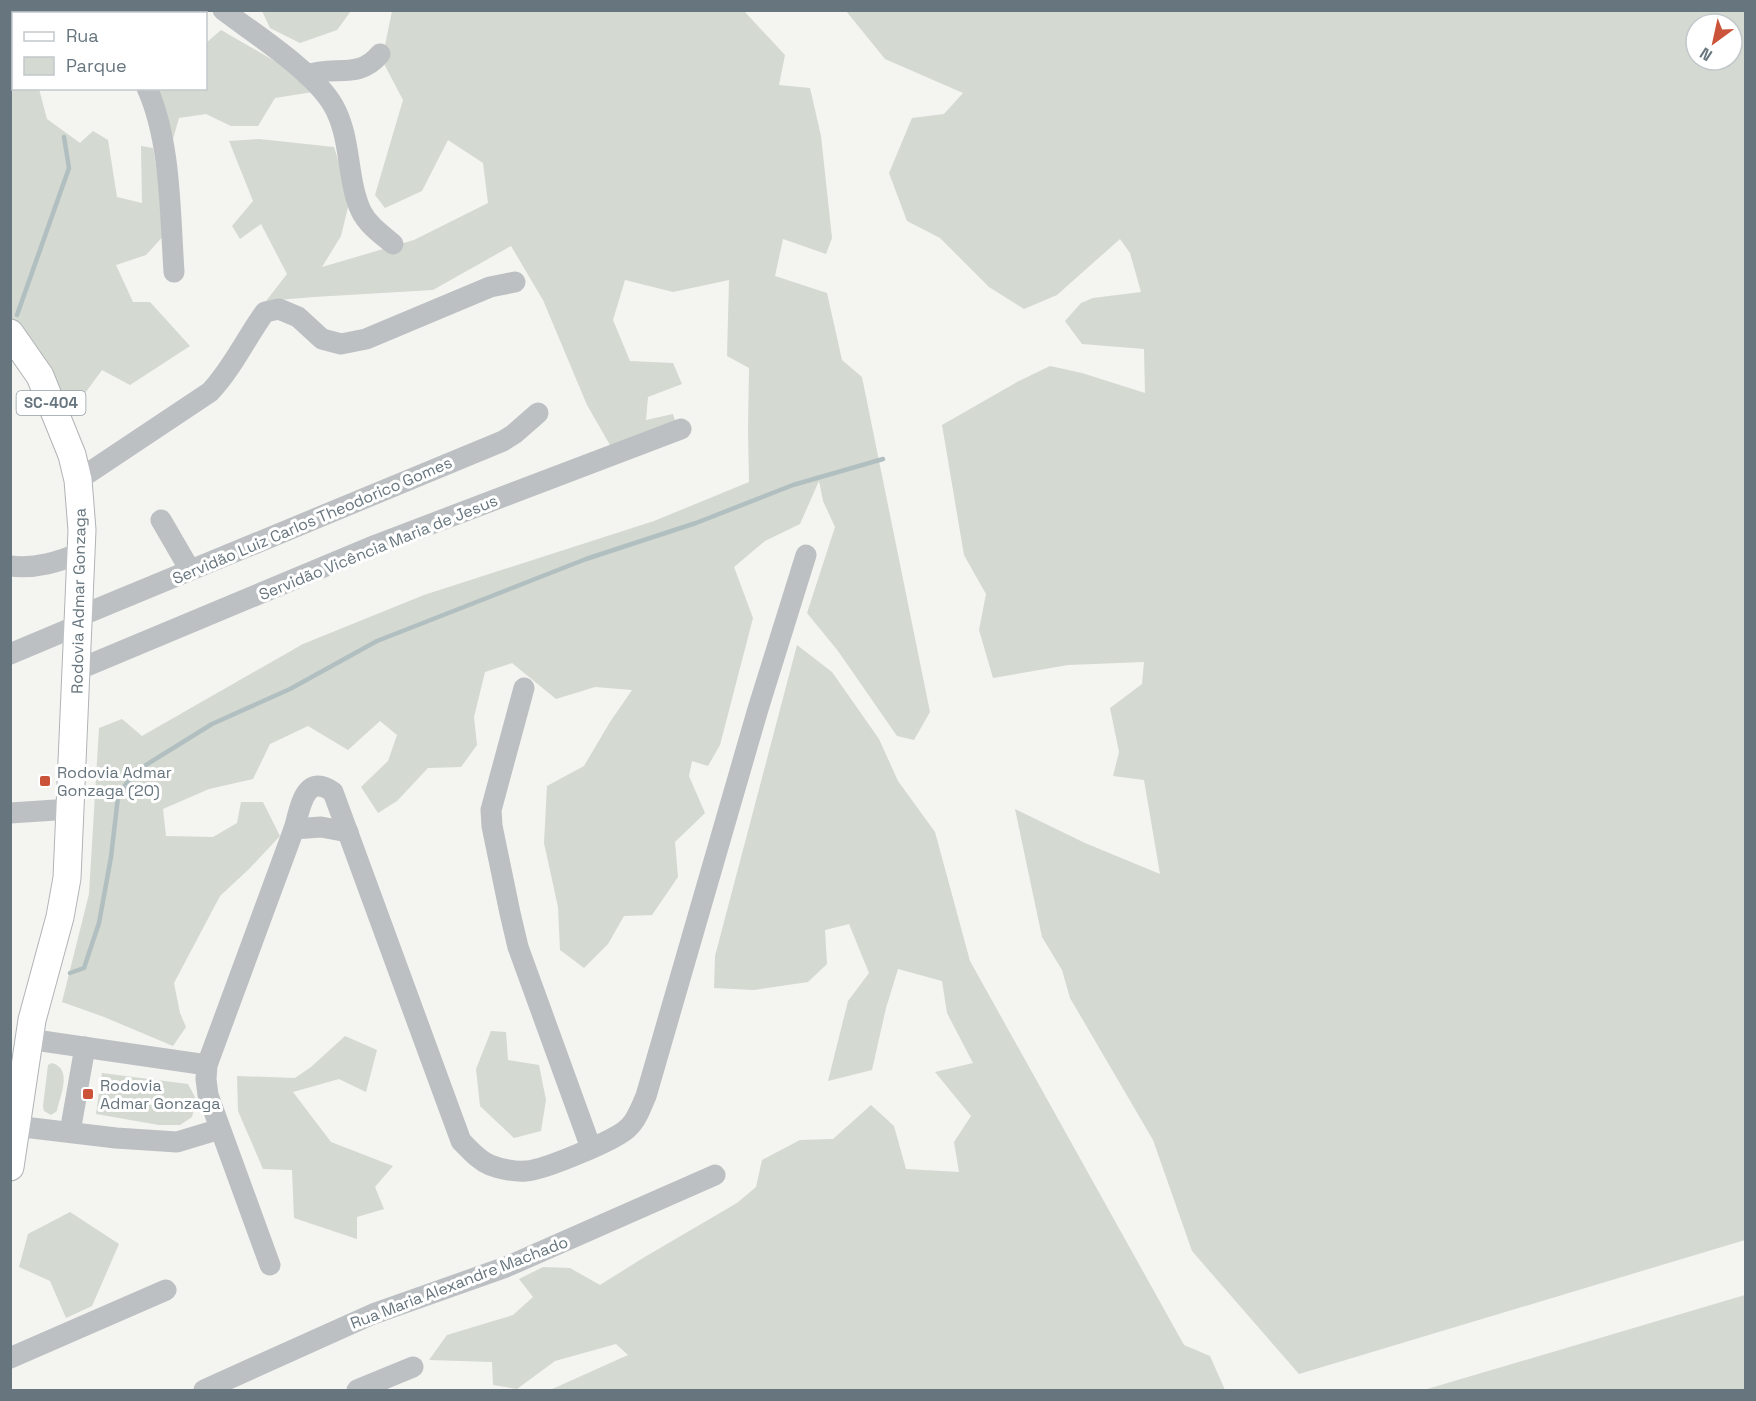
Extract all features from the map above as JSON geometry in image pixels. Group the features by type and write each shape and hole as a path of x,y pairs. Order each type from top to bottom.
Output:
{"main road":[{"name":"Rodovia Admar Gonzaga","path":"10,333 40,376 72,455 78,480 82,552 70,850 65,896 28,1039 10,1167"}],"street":[{"path":"227,11 307,75 319,86 334,106 344,131 356,194 362,212 372,227 393,244"},
{"path":"307,75 318,71 362,69 372,64 380,54"},
{"path":"148,90 161,133 167,177 174,272"},
{"path":"78,480 210,392 221,381 250,332 265,312 279,309 298,317 322,339 341,344 366,339 490,287 515,282"},
{"name":"Servidão Luiz Carlos Theodorico Gomes","path":"10,654 190,570 503,441 538,412"},
{"name":"Servidão Vicência Maria de Jesus","path":"77,670 376,545 681,429"},
{"path":"161,520 190,570"},
{"path":"10,566 25,568 49,564 82,552"},
{"path":"270,1265 208,1095 207,1065 307,792 316,785 324,786 333,792 461,1142 475,1156 489,1165 525,1171 543,1168 618,1136 629,1128 639,1114 646,1096 758,708 806,555"},
{"path":"524,688 491,810 492,826 518,947 591,1148"},
{"path":"10,813 71,809"},
{"path":"294,829 321,827 348,832"},
{"path":"28,1039 207,1065"},
{"path":"69,1132 84,1047"},
{"path":"15,1126 116,1138 177,1142 220,1129"},
{"name":"Rua Maria Alexandre Machado","path":"204,1390 373,1314 506,1267 716,1175"},
{"path":"10,1358 166,1290"},
{"path":"357,1390 413,1367"}],"green space":[{"path":"11,10 120,10 118,12 12,12 11,56"},
{"path":"262,11 351,11 337,30 300,43 270,28"},
{"path":"392,11 744,11 785,55 779,85 810,88 821,136 832,238 826,254 783,239 775,276 827,293 842,360 862,377 930,712 914,740 897,736 838,651 807,613 835,527 823,501 819,481 800,524 765,541 734,567 753,618 720,745 708,766 692,761 689,776 705,813 675,842 678,877 652,915 624,916 608,944 584,968 560,950 558,907 544,843 547,786 584,766 632,690 595,687 556,699 512,663 485,672 474,717 477,745 461,767 428,768 397,801 378,813 361,787 388,761 397,735 380,721 348,750 308,726 270,744 253,779 209,789 163,809 166,836 213,837 237,823 241,802 263,802 280,836 220,896 174,983 180,1013 186,1027 173,1046 62,1002 89,894 99,728 122,719 142,736 303,644 424,595 654,521 749,482 749,368 727,356 729,280 673,292 625,280 613,320 630,361 673,363 682,384 648,397 646,420 673,414 676,424 610,445 587,405 543,300 511,246 433,290 266,301 287,274 261,224 240,239 232,226 253,201 229,141 259,139 334,147 350,199 341,236 322,267 414,240 488,203 483,163 448,140 422,191 385,208 375,195 403,100 382,60"},
{"path":"846,11 1745,11 1745,1240 1299,1374 1192,1251 1153,1140 1070,998 1062,970 1042,937 1015,809 1085,843 1160,874 1144,780 1113,776 1119,752 1110,708 1142,684 1144,662 1068,665 993,678 979,630 986,594 964,555 942,425 1050,366 1082,373 1145,393 1144,349 1082,344 1065,321 1081,303 1093,298 1141,292 1130,253 1120,239 1057,295 1024,309 989,287 940,238 907,221 889,173 912,118 944,114 963,93 885,59"},
{"path":"221,30 292,71 313,92 275,98 258,126 231,126 206,114 179,118 173,139 156,90 207,90 207,42"},
{"path":"12,75 12,90 39,90 47,119 80,143 93,131 108,140 117,197 142,203 141,146 153,148 167,232 146,255 116,265 133,302 150,302 190,346 130,385 102,370 69,415 11,325 10,76"},
{"path":"797,645 832,672 879,739 898,781 935,832 970,961 1184,1345 1210,1356 1225,1390 550,1390 628,1355 616,1344 555,1361 517,1389 493,1385 492,1362 429,1360 447,1335 513,1315 533,1297 519,1279 543,1267 570,1268 600,1285 737,1203 756,1187 762,1160 800,1140 833,1139 871,1105 894,1126 906,1169 959,1172 954,1142 971,1116 935,1072 973,1063 947,1013 942,981 898,969 886,1008 872,1070 828,1081 848,1001 869,973 849,924 825,930 827,964 808,982 754,990 714,988 715,956"},
{"path":"491,1031 506,1032 508,1060 539,1065 546,1100 541,1131 514,1138 480,1106 476,1069"},
{"path":"345,1036 377,1050 366,1092 339,1079 293,1092 331,1142 393,1166 375,1187 384,1209 357,1217 357,1239 294,1218 292,1170 263,1169 238,1111 237,1076 295,1078 311,1067"},
{"path":"52,1063 58,1066 64,1077 57,1111 51,1115 44,1111 43,1106 48,1065"},
{"path":"102,1073 188,1084 196,1099 192,1117 180,1125 159,1125 96,1114"},
{"path":"70,1212 119,1244 92,1306 66,1318 50,1281 19,1267 28,1234"},
{"path":"1745,1295 1745,1390 1424,1390"}],"waterway":[{"path":"17,315 69,168 64,137"},
{"path":"70,973 84,968 99,923 111,857 118,797 133,773 212,724 290,689 377,641 586,559 696,523 793,485 883,459"}],"place":[{"name":"Rodovia Admar Gonzaga (20)","path":"45,781"},
{"name":"Rodovia Admar Gonzaga","path":"88,1094"}]}
